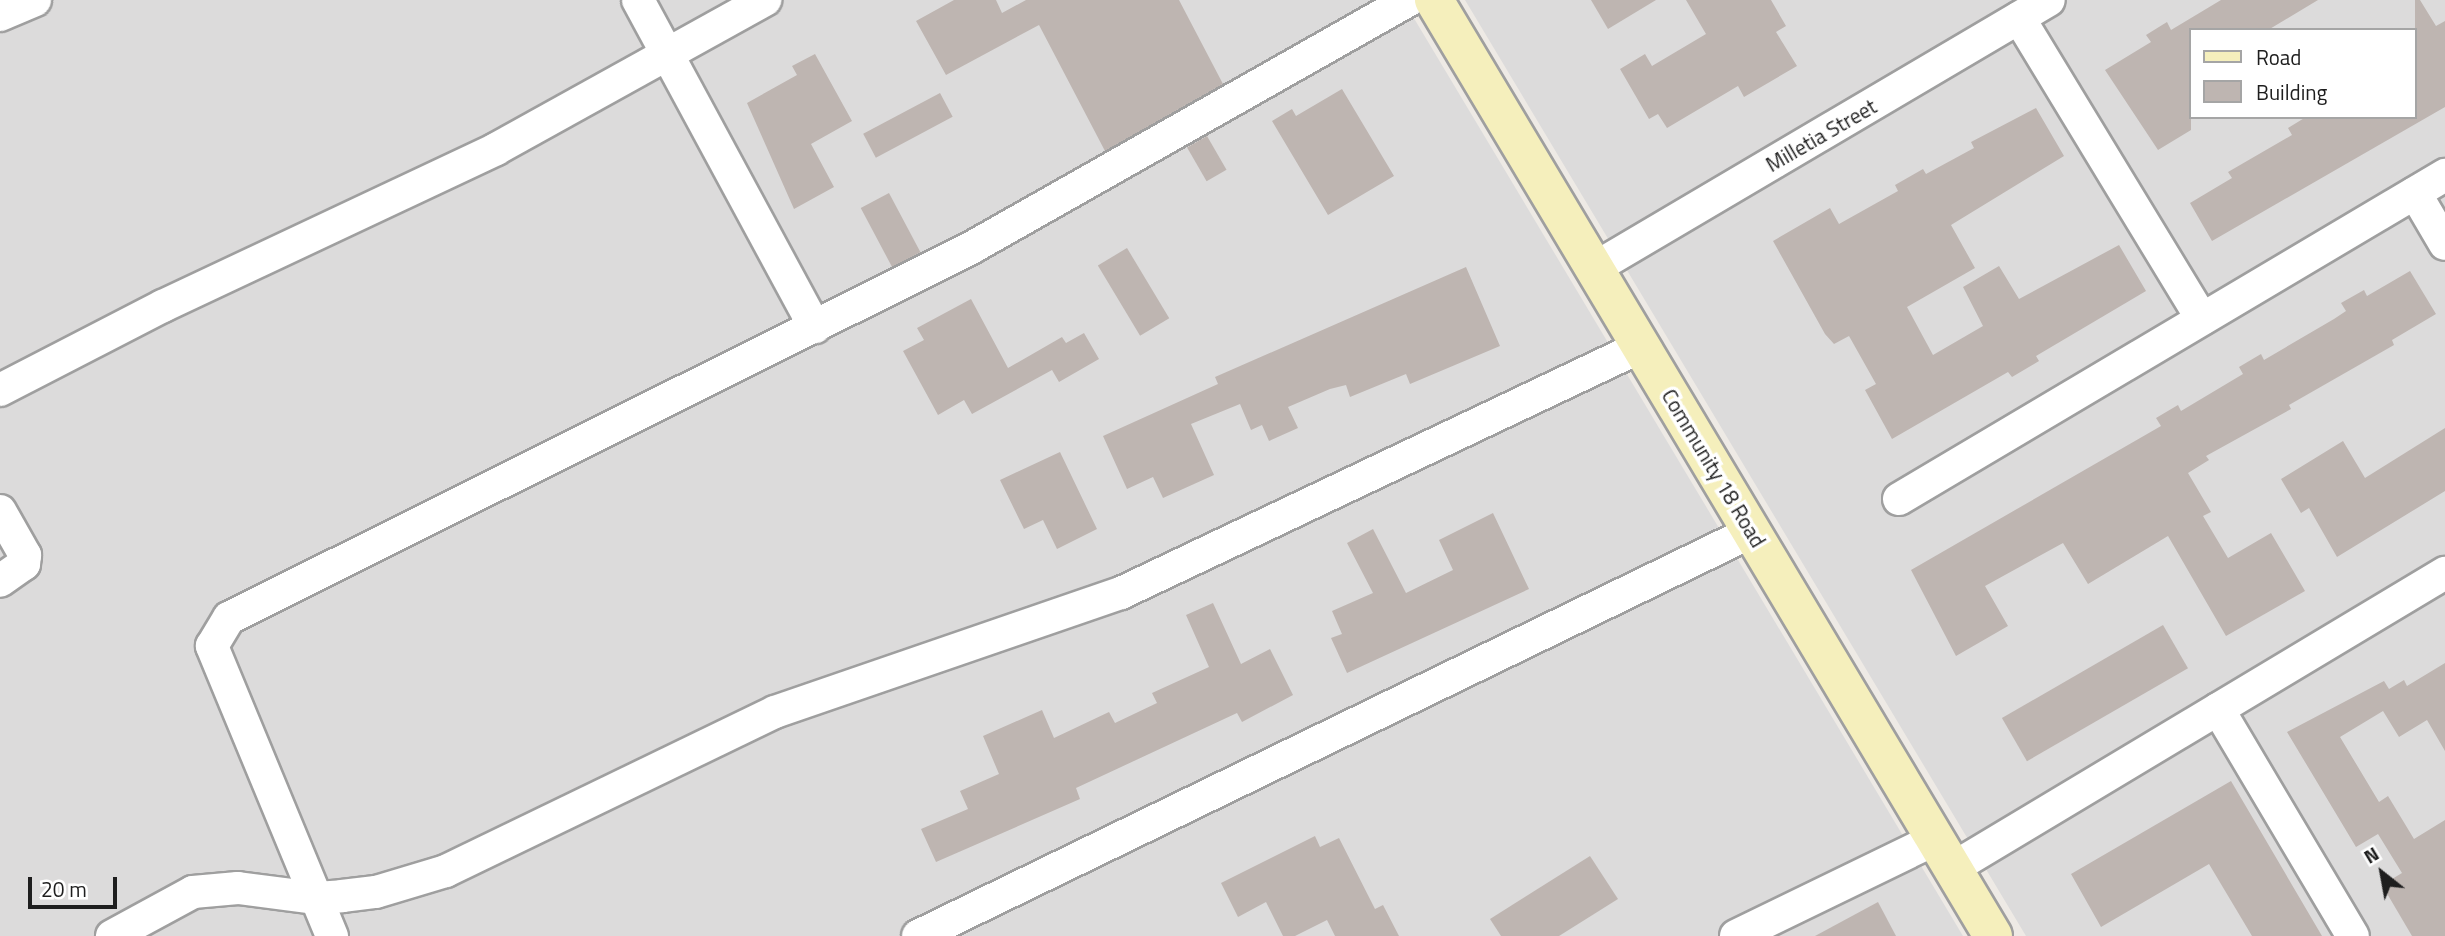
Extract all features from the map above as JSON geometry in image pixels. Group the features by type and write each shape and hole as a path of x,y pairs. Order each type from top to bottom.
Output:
{"main road":[{"name":"Community 18 Road","path":"1434,0 1993,936"}],"street":[{"path":"0,15 35,0"},
{"path":"638,0 815,327"},
{"path":"0,390 163,306 485,154 765,0"},
{"path":"332,936 212,646 217,631 229,618 815,327 1077,191 1409,0"},
{"name":"Milletia Street","path":"1593,269 2049,0"},
{"path":"2019,18 2202,319"},
{"path":"1899,499 2445,175"},
{"path":"2415,192 2445,244"},
{"path":"112,936 193,892 238,888 316,898 376,892 446,871 775,712 1121,593 1640,347"},
{"path":"0,510 25,555 24,564 0,581"},
{"path":"933,933 1752,531"},
{"path":"1736,936 1944,853 2218,709 2445,573"},
{"path":"2218,709 2353,936"}],"shaded area":[{"path":"0,0 1403,0 1963,936 0,936"},
{"path":"1465,0 2445,0 2445,936 2026,936"}],"building":[{"path":"954,0 996,0 1002,13 1026,0 1179,0 1223,84 1105,151 1039,25 946,75 916,21"},
{"path":"1591,0 1656,0 1608,29"},
{"path":"1686,0 1771,0 1786,26 1776,32 1797,66 1744,97 1738,86 1667,128 1658,114 1649,119 1620,69 1645,54 1652,66 1706,34"},
{"path":"2221,0 2318,0 2271,28 2190,28 2191,130 2158,150 2105,70 2151,42 2146,35 2167,22 2171,30"},
{"path":"2415,0 2420,0 2436,26 2445,21 2445,107 2212,241 2190,203 2232,178 2228,172 2292,135 2288,128 2303,119 2417,119"},
{"path":"815,54 852,121 811,144 834,187 794,209 747,103 797,75 792,66"},
{"path":"1342,89 1394,176 1328,215 1272,121 1292,109 1296,116"},
{"path":"940,93 953,117 876,158 863,134"},
{"path":"2036,108 2064,156 1951,225 1975,268 1907,307 1933,355 1983,326 1963,287 1999,266 2019,299 2119,245 2146,291 2036,356 2039,361 2012,377 2008,372 1892,439 1865,390 1876,384 1849,336 1834,344 1825,334 1773,241 1830,208 1839,224 1898,191 1895,185 1923,169 1926,174 1974,148 1971,142"},
{"path":"1207,136 1226,170 1207,181 1187,148"},
{"path":"889,193 920,252 892,267 861,208"},
{"path":"1127,248 1169,318 1140,336 1098,266"},
{"path":"1466,267 1500,346 1410,384 1406,374 1350,397 1346,385 1330,389 1288,407 1298,428 1269,441 1262,425 1251,430 1240,404 1191,424 1214,475 1163,498 1153,477 1127,489 1103,436 1218,384 1215,377"},
{"path":"2410,271 2436,314 2392,340 2394,345 2289,405 2291,409 2206,456 2209,460 2188,473 2211,512 2203,516 2228,558 2271,533 2305,591 2226,636 2168,536 2088,584 2063,543 1985,586 2008,626 1956,656 1911,570 2161,426 2156,418 2178,405 2181,411 2243,374 2239,367 2261,354 2264,360 2334,319 2346,311 2341,303 2364,290 2367,296"},
{"path":"971,299 1008,368 1062,337 1066,343 1084,333 1099,359 1059,382 1052,370 972,414 964,400 938,415 903,351 924,340 917,328"},
{"path":"2445,428 2445,491 2337,557 2309,508 2301,513 2281,479 2343,441 2365,478"},
{"path":"1060,452 1097,529 1057,549 1043,520 1024,529 1000,480"},
{"path":"1493,513 1529,589 1347,673 1331,638 1342,634 1332,611 1373,593 1347,543 1373,529 1406,593 1453,570 1439,540"},
{"path":"1213,603 1241,664 1270,649 1293,695 1242,722 1237,713 1076,788 1080,799 936,862 921,829 968,809 960,791 999,774 983,736 1042,710 1054,738 1109,712 1115,723 1157,703 1152,693 1209,667 1186,615"},
{"path":"2163,625 2188,668 2027,761 2002,718"},
{"path":"2445,663 2445,751 2427,720 2399,737 2383,711 2340,737 2379,802 2388,796 2414,839 2445,820 2445,936 2412,936 2382,885 2402,873 2378,834 2356,847 2287,732 2384,681 2389,689 2404,680 2407,686"},
{"path":"2231,781 2322,936 2252,936 2209,864 2101,927 2071,874"},
{"path":"1315,836 1320,847 1339,838 1375,909 1383,905 1399,936 1335,936 1327,920 1295,936 1283,936 1266,902 1238,917 1221,883"},
{"path":"1590,856 1618,899 1559,936 1501,936 1490,919"},
{"path":"1878,902 1896,936 1815,936"}]}
